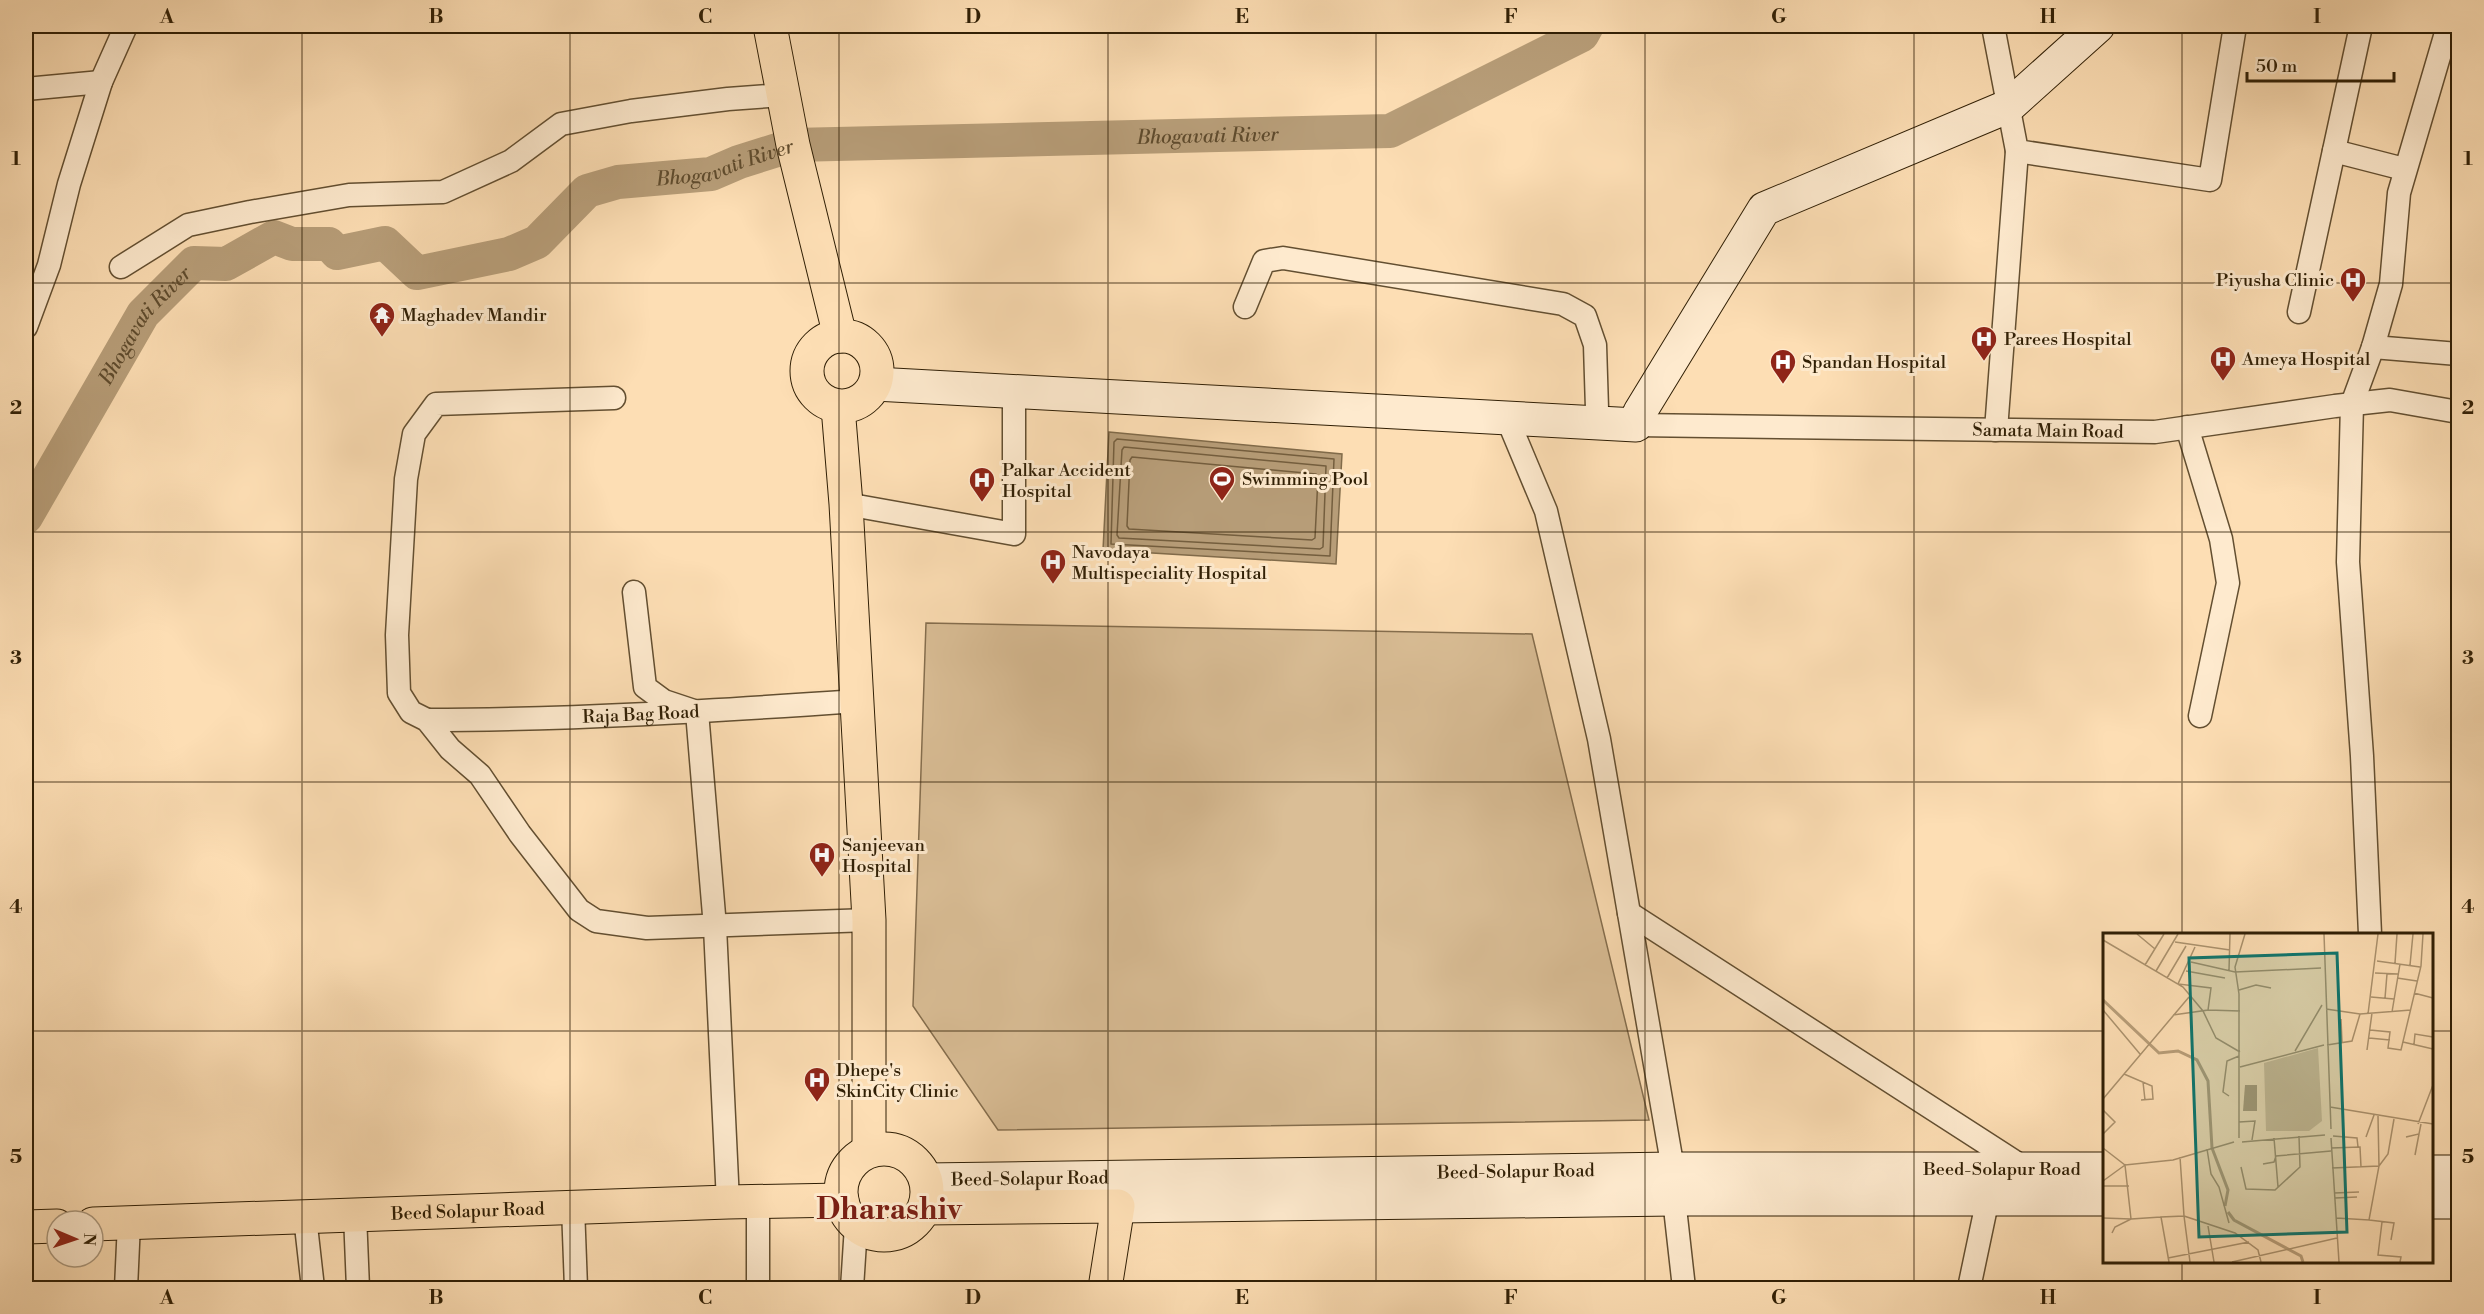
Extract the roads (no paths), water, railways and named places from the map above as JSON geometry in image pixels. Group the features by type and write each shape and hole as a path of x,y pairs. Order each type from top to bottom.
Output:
{"main road":[{"path":"770,26 793,145 840,336"},
{"path":"1638,419 1764,209 2009,106 2098,26"},
{"path":"840,336 852,337 863,342 871,351 876,361 877,378 870,394 861,402 844,407 827,404 817,397 810,388 807,376 807,364 819,344 829,338 840,336"},
{"path":"877,378 1597,409 1638,419"},
{"path":"877,378 1014,390 1507,418 1638,419"},
{"path":"844,407 880,1150"},
{"path":"850,505 857,701 880,1150"},
{"path":"880,1150 911,1157 920,1167 925,1194 919,1219 909,1228 897,1234 883,1236 870,1233 849,1213 842,1185 847,1171 856,1159 880,1150"},
{"name":"Beed-Solapur Road","path":"1118,1206 2026,1169 2103,1169"},
{"path":"2433,1172 2458,1173"},
{"name":"Beed-Solapur Road","path":"925,1194 1674,1184 1988,1198 2103,1198"},
{"path":"925,1194 1118,1206 1105,1288"},
{"name":"Beed Solapur Road","path":"105,1224 743,1202 849,1213"},
{"path":"2433,1202 2458,1202"},
{"path":"26,1227 45,1226"}],"street":[{"path":"26,327 49,265 69,184 101,82 126,26"},
{"path":"1993,26 2017,150 1996,430"},
{"path":"2017,150 2210,180 2235,26"},
{"path":"2299,312 2361,26"},
{"path":"2370,933 2362,756 2348,562 2352,404 2373,347 2391,284 2399,193 2404,169 2448,26"},
{"path":"26,89 101,82"},
{"path":"121,267 188,225 349,195 443,192 512,161 561,124 631,111 783,95"},
{"path":"2334,151 2404,169"},
{"path":"1245,307 1264,261 1283,258 1563,304 1585,316 1594,345 1597,409"},
{"path":"2373,347 2458,354"},
{"path":"850,505 1014,534 1014,390"},
{"path":"614,398 436,404 414,434 406,479 397,635 399,693 411,712 427,720 450,749 480,775 520,834 579,910 596,921 639,927 715,927 869,920"},
{"name":"Samata Main Road","path":"1638,419 1996,430 2155,432 2390,400 2458,412"},
{"path":"1507,418 1546,511 1599,739 1674,1184 1684,1288"},
{"path":"2187,427 2221,539 2228,582 2200,716"},
{"path":"634,592 645,687 664,701 698,712 715,927 743,1202 758,1288"},
{"name":"Raja Bag Road","path":"427,720 525,720 698,712 857,701"},
{"path":"1629,913 2026,1169"},
{"path":"1969,1288 1988,1198"},
{"path":"573,1207 576,1288"},
{"path":"849,1213 852,1288"},
{"path":"355,1215 358,1288"},
{"path":"305,1217 313,1288"},
{"path":"126,1288 129,1223"}],"water":[{"name":"Swimming Pool","path":"1109,432 1342,454 1336,564 1103,550"}],"waterway":[{"name":"Bhogavati River","path":"26,517 143,314 194,263 226,264 274,237 292,244 329,244 337,253 385,243 417,273 509,254 537,242 587,191 618,182 711,174 739,162 793,145 1390,131 1582,35 1587,26"}],"place":[{"name":"Piyusha Clinic","path":"2353,303"},
{"name":"Maghadev Mandir","path":"382,338"},
{"name":"Parees Hospital","path":"1984,362"},
{"name":"Ameya Hospital","path":"2223,382"},
{"name":"Spandan Hospital","path":"1783,385"},
{"name":"Swimming Pool","path":"1222,502"},
{"name":"Palkar Accident Hospital","path":"982,503"},
{"name":"Navodaya Multispeciality Hospital","path":"1053,585"},
{"name":"Sanjeevan Hospital","path":"822,878"},
{"name":"Dhepe's SkinCity Clinic","path":"817,1103"}],"district":[{"name":"Dharashiv","path":"889,1209"}]}
